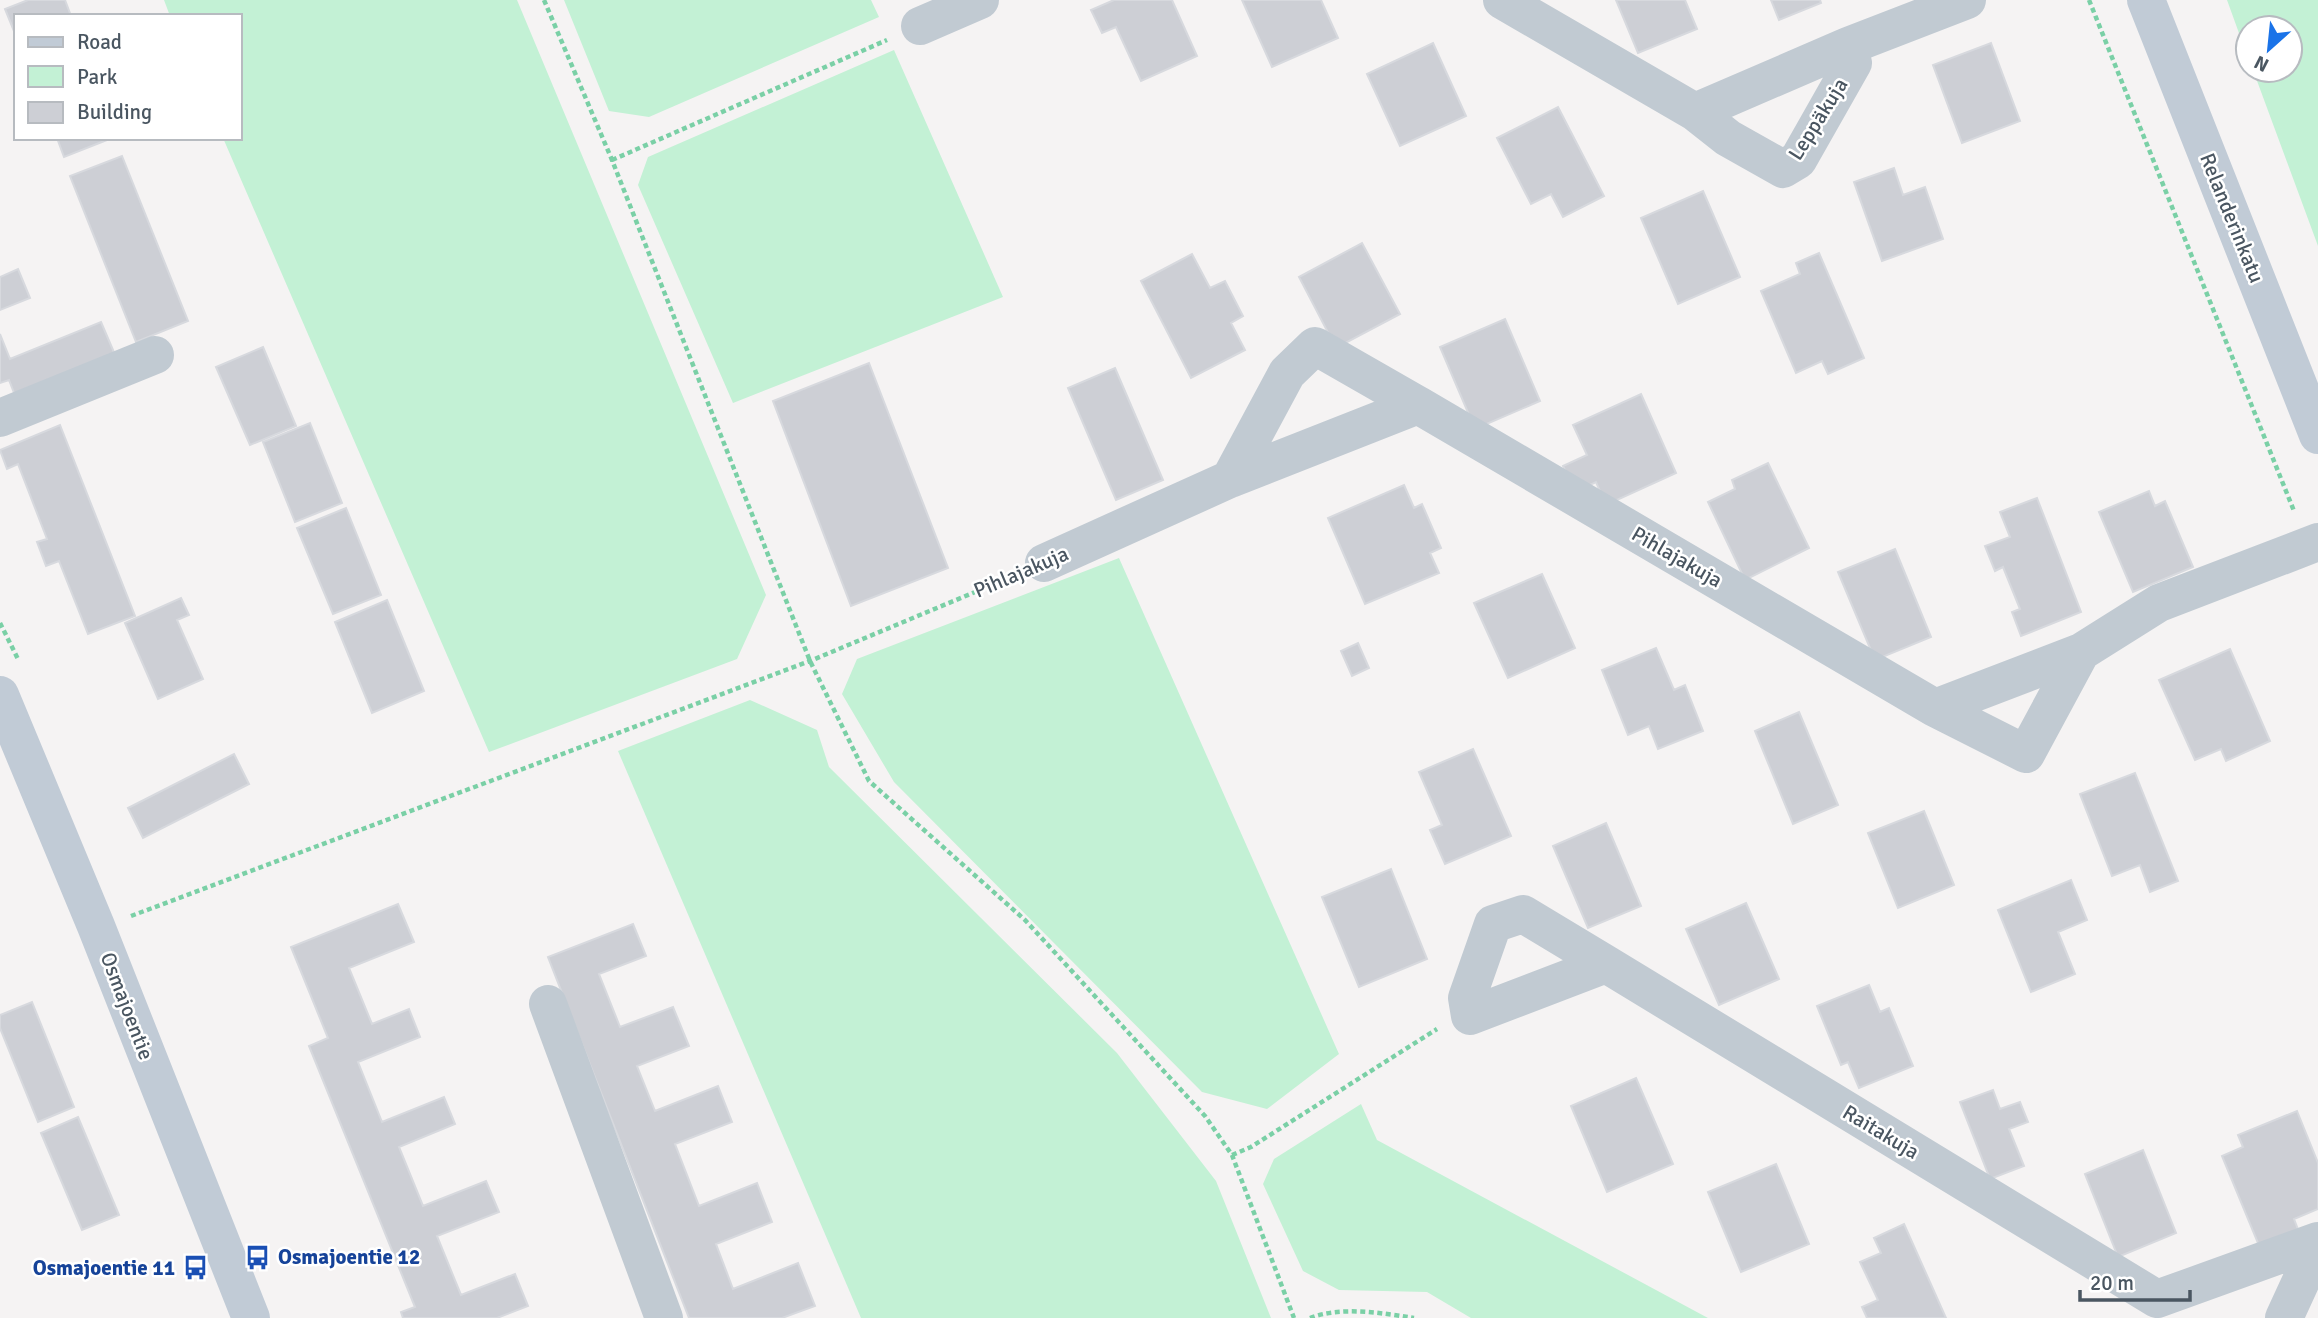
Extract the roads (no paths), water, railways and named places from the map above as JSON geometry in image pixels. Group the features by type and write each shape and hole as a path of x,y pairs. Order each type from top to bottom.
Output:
{"street":[{"path":"920,26 980,0"},
{"name":"Leppäkuja","path":"1502,0 1695,112 1728,138 1783,169 1798,160 1853,63 1848,46"},
{"name":"Leppäkuja","path":"1695,112 1848,46 1967,0"},
{"name":"Relanderinkatu","path":"2146,0 2318,435"},
{"name":"Pihlajakuja","path":"1230,479 1287,373 1315,346 1935,708 2026,754 2081,652"},
{"path":"0,418 155,355"},
{"name":"Pihlajakuja","path":"1044,563 1230,479 1418,405"},
{"name":"Pihlajakuja","path":"1935,708 2081,652 2159,603 2307,528"},
{"name":"Osmajoentie","path":"0,695 96,926 251,1318"},
{"name":"Raitakuja","path":"1606,964 1471,1016 1467,998 1493,924 1522,914 1606,964 2157,1299 2194,1318"},
{"path":"548,1004 664,1318"},
{"path":"2157,1299 2318,1243"},
{"path":"2284,1318 2318,1243"}],"place":[{"name":"Osmajoentie 12","path":"258,1257"},
{"name":"Osmajoentie 11","path":"195,1268"}]}
